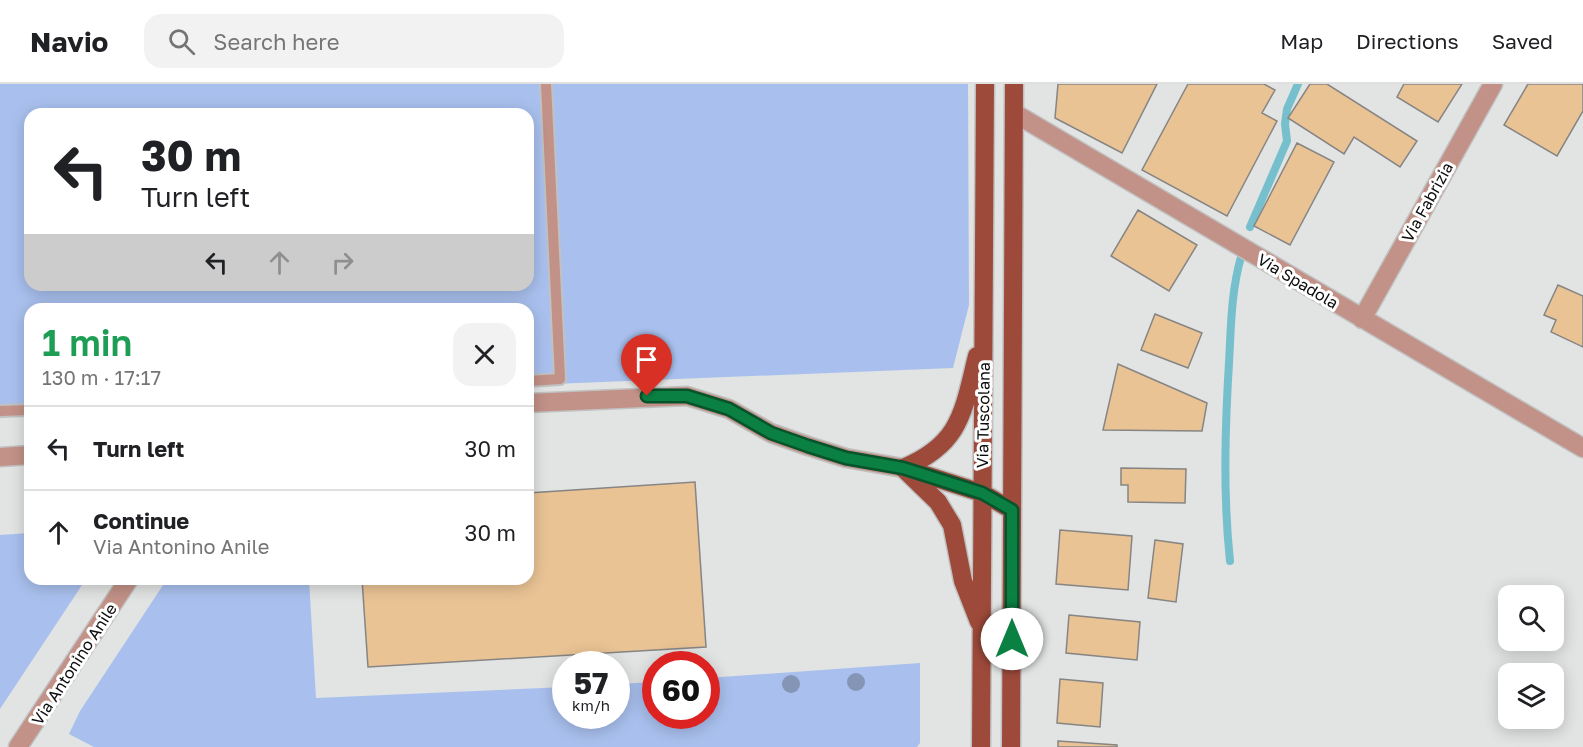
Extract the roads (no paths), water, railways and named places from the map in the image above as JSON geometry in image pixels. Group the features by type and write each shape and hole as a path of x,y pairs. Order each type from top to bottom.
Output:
{"main road":[{"name":"Via Tuscolana","path":"981,747 985,84"},
{"name":"Via Tuscolana","path":"1011,747 1014,84"},
{"path":"903,468 936,451 953,431 966,399 984,326"},
{"path":"903,468 982,493 1012,510"},
{"path":"903,468 938,502 952,525 966,591 982,628"}],"street":[{"name":"Via Fabrizia","path":"1362,319 1493,84"},
{"name":"Via Spadola","path":"1014,113 1583,448"},
{"path":"534,403 687,396 729,409 771,433 826,452 903,468"},
{"path":"0,457 24,455"},
{"name":"Via Antonino Anile","path":"18,747 125,585"}],"lane":[{"path":"534,381 560,380 546,84"},
{"path":"0,411 24,410"}],"waterway":[{"path":"1250,227 1287,141 1285,124 1287,109 1298,84"},
{"path":"1230,561 1225,462 1226,412 1232,310 1241,257"}]}
